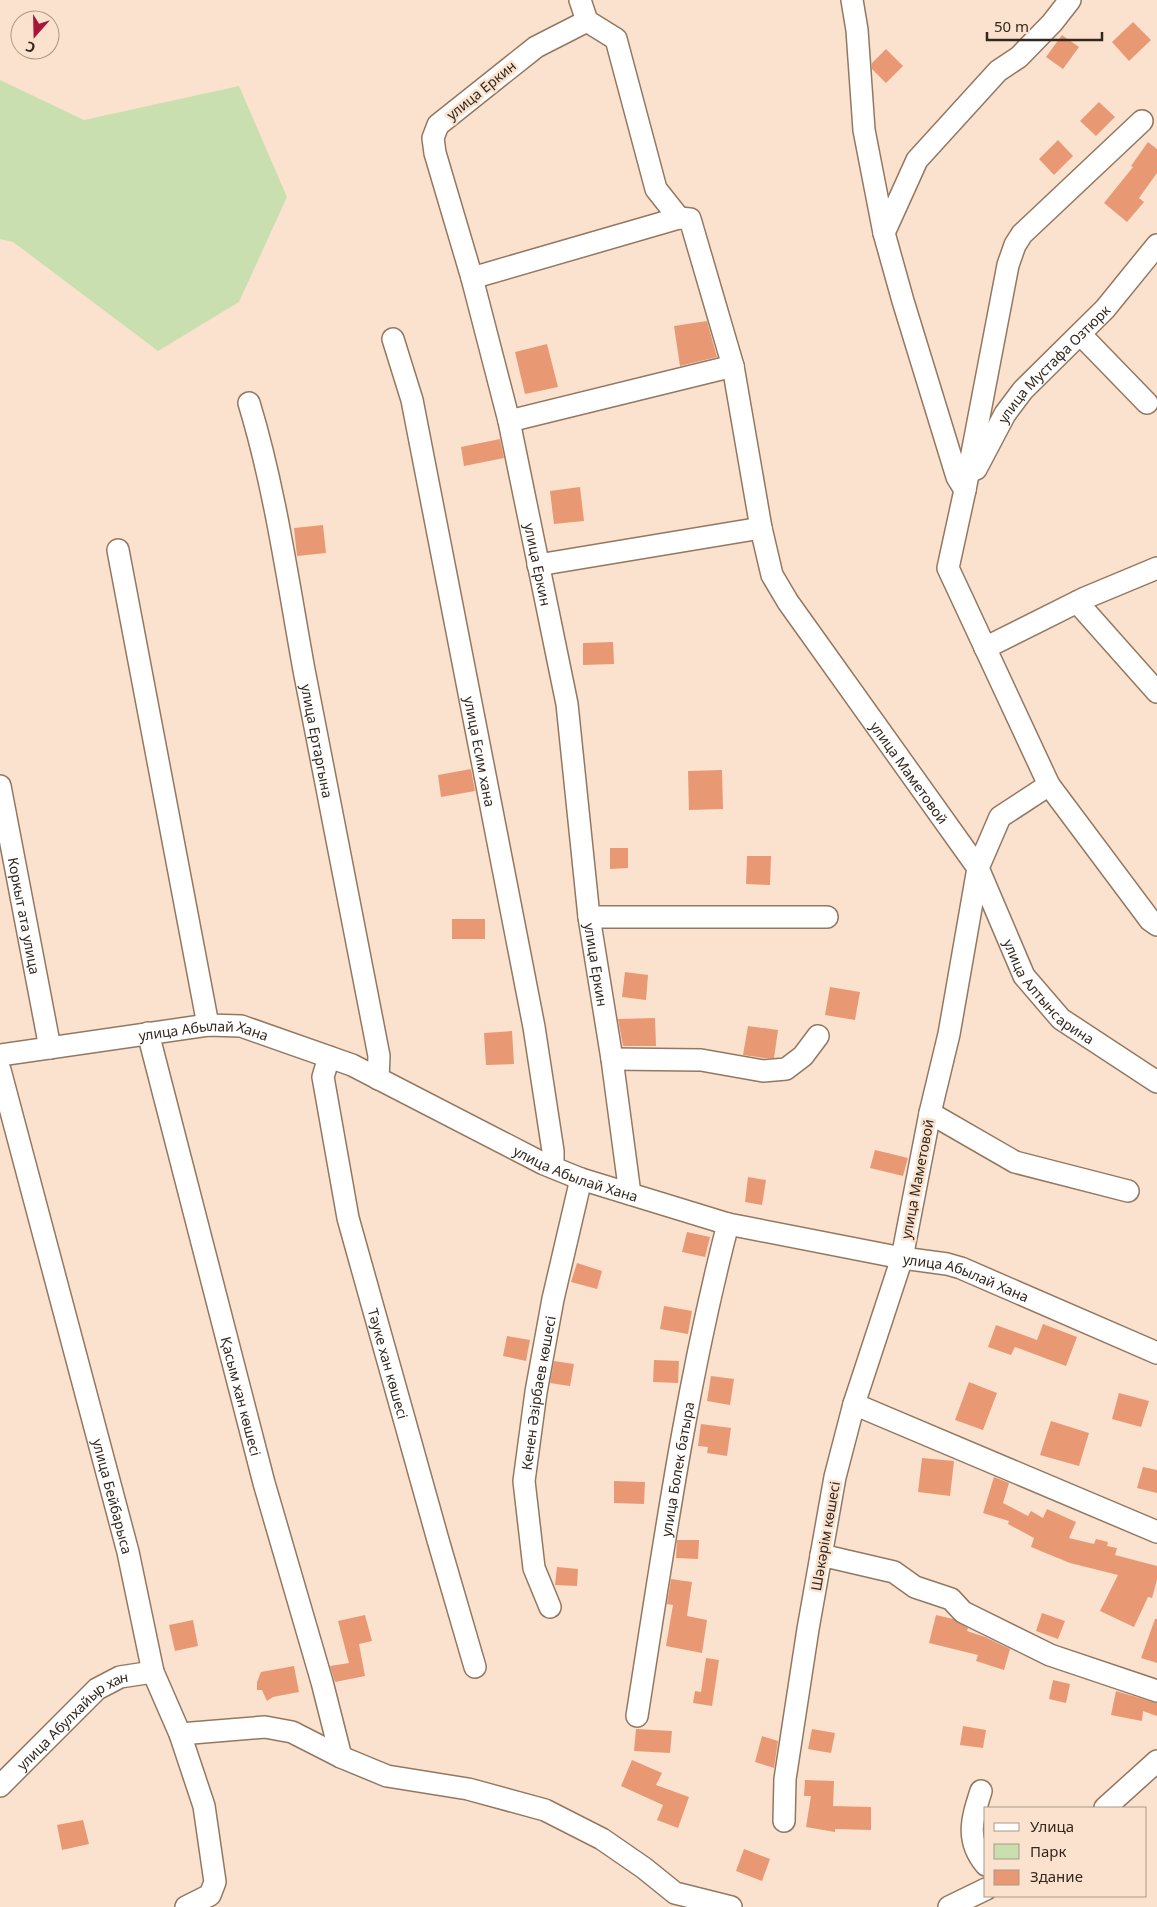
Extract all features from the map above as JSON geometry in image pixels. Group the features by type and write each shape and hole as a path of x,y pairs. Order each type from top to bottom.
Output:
{"street":[{"path":"472,278 679,218 656,188 616,39 586,21 580,0"},
{"path":"852,0 857,30 864,130 884,233 957,477 966,490"},
{"path":"884,233 917,160 998,71 1020,56 1052,23 1070,0"},
{"name":"улица Еркин","path":"586,21 536,47 438,125 433,138 435,153 472,278 509,421 568,704 589,917 612,1059 630,1194"},
{"path":"1142,121 1022,234 1015,245 1008,265 966,490 948,568 1049,785 1150,920 1157,925"},
{"name":"улица Маметовой","path":"679,218 690,219 733,366 761,528 772,575 788,602 978,868 949,1034 930,1113 902,1258"},
{"name":"улица Мустафа Озтюрк","path":"966,490 1005,414 1023,390 1051,361 1081,335 1105,309 1157,245"},
{"path":"1081,335 1147,403"},
{"name":"улица Есим хана","path":"393,339 412,400 501,855 534,1027 553,1151 553,1167"},
{"path":"509,421 733,366"},
{"name":"улица Ертаргына","path":"249,403 258,430 347,884 379,1056 378,1079"},
{"path":"538,565 761,528"},
{"path":"118,550 208,1025"},
{"path":"985,648 1077,602 1157,568"},
{"path":"1077,602 1157,692"},
{"path":"978,868 1000,817 1049,785"},
{"name":"Коркыт ата улица","path":"0,786 50,1048"},
{"name":"улица Алтынсарина","path":"978,868 1024,976 1061,1019 1157,1082"},
{"path":"589,917 827,917"},
{"name":"улица Абылай Хана","path":"0,1055 208,1025 240,1026 352,1065 553,1167 581,1179 728,1224 902,1258 947,1264 973,1273 1157,1353"},
{"name":"Қасым хан көшесі","path":"148,1033 264,1483 322,1682 341,1757"},
{"path":"612,1059 701,1060 763,1071 786,1069 803,1056 818,1036"},
{"name":"Тәуке хан көшесі","path":"329,1057 323,1077 348,1218 475,1667"},
{"name":"улица Бейбарыса","path":"0,1070 128,1552 153,1672 180,1734 204,1806 215,1882 210,1895 186,1907"},
{"path":"930,1113 1014,1162 1128,1191"},
{"name":"Кенен Әзірбаев көшесі","path":"550,1607 534,1568 524,1482 536,1392 553,1299 581,1179"},
{"name":"улица Болек батыра","path":"636,1716 686,1415 708,1301 728,1224"},
{"name":"Шәкәрім көшесі","path":"784,1821 785,1779 808,1629 835,1477 854,1404 902,1258"},
{"path":"854,1404 1157,1532"},
{"path":"821,1555 894,1572 914,1587 951,1599 963,1612 1050,1656 1157,1691"},
{"name":"улица Абулхайыр хан","path":"0,1786 98,1689 120,1677 153,1672"},
{"path":"180,1734 265,1727 292,1732 341,1757 387,1776 468,1789 545,1810 602,1839 644,1868 675,1893 731,1907"},
{"path":"1106,1807 1157,1761"},
{"path":"981,1791 973,1815 972,1843 984,1862"},
{"path":"949,1907 984,1889"}],"green space":[{"path":"0,80 84,120 239,86 287,197 239,302 158,351 13,242 0,239"}],"building":[{"path":"1133,22 1151,40 1129,61 1112,42"},
{"path":"1062,35 1079,47 1063,69 1046,57"},
{"path":"886,49 903,66 886,83 872,69 872,63"},
{"path":"1099,102 1115,117 1096,136 1080,121"},
{"path":"1058,140 1073,156 1054,175 1039,159"},
{"path":"1148,142 1157,149 1157,173 1139,198 1144,202 1127,222 1104,203 1133,167 1131,166"},
{"path":"707,321 717,357 680,366 674,326"},
{"path":"547,344 558,387 525,394 515,352"},
{"path":"500,439 504,458 464,466 461,447"},
{"path":"580,487 584,521 554,524 550,491"},
{"path":"323,525 326,553 297,556 294,528"},
{"path":"613,642 614,664 583,665 583,643"},
{"path":"471,769 475,791 441,797 438,775"},
{"path":"722,770 723,809 689,810 688,771"},
{"path":"610,848 628,848 628,868 610,869"},
{"path":"747,856 771,856 770,885 746,884"},
{"path":"452,919 485,919 485,939 452,939"},
{"path":"625,972 648,975 646,1000 622,997"},
{"path":"830,987 860,992 855,1020 825,1015"},
{"path":"655,1018 656,1046 623,1046 618,1019"},
{"path":"748,1026 778,1030 774,1058 743,1055"},
{"path":"512,1031 514,1064 486,1065 484,1033"},
{"path":"875,1150 908,1158 903,1176 870,1168"},
{"path":"748,1177 766,1180 762,1205 745,1202"},
{"path":"687,1232 710,1237 705,1257 682,1252"},
{"path":"577,1263 602,1271 597,1289 571,1282"},
{"path":"664,1306 692,1311 688,1334 660,1329"},
{"path":"1043,1324 1077,1337 1066,1366 1015,1347 1011,1355 988,1347 996,1325 1037,1340"},
{"path":"507,1336 530,1340 526,1361 503,1356"},
{"path":"654,1360 679,1361 678,1383 653,1382"},
{"path":"554,1361 574,1364 570,1386 550,1383"},
{"path":"711,1376 734,1379 730,1405 707,1401"},
{"path":"969,1382 997,1393 983,1430 955,1420"},
{"path":"1119,1393 1149,1401 1141,1427 1112,1419"},
{"path":"1051,1421 1089,1433 1079,1466 1040,1455"},
{"path":"701,1424 731,1428 727,1456 707,1453 708,1447 698,1446"},
{"path":"922,1458 954,1461 950,1496 918,1492"},
{"path":"1143,1467 1157,1470 1157,1493 1137,1488"},
{"path":"994,1477 1009,1483 1003,1503 1028,1516 1031,1511 1043,1518 1047,1509 1076,1522 1069,1538 1094,1544 1096,1539 1108,1542 1107,1546 1117,1548 1115,1555 1157,1566 1157,1580 1152,1598 1148,1597 1134,1627 1100,1611 1118,1575 1070,1563 1031,1547 1034,1538 1008,1524 1009,1521 983,1513"},
{"path":"614,1481 645,1482 644,1504 614,1503"},
{"path":"677,1540 699,1540 698,1559 676,1558"},
{"path":"557,1567 578,1569 577,1586 555,1585"},
{"path":"671,1579 692,1582 687,1616 707,1620 702,1653 666,1646 673,1605 667,1604"},
{"path":"1042,1613 1065,1621 1058,1639 1036,1631"},
{"path":"365,1615 372,1641 359,1644 365,1676 335,1682 330,1666 349,1663 338,1621"},
{"path":"936,1615 953,1619 968,1628 967,1631 1010,1649 1004,1670 976,1661 978,1655 929,1643"},
{"path":"1155,1619 1157,1619 1157,1663 1141,1658"},
{"path":"193,1620 198,1646 175,1651 169,1625"},
{"path":"706,1658 719,1660 712,1706 693,1703 695,1691 701,1692"},
{"path":"294,1666 299,1692 273,1697 267,1701 262,1690 257,1690 257,1682 261,1672"},
{"path":"1053,1680 1070,1684 1066,1703 1049,1699"},
{"path":"1116,1691 1157,1703 1157,1716 1143,1711 1142,1721 1111,1715"},
{"path":"963,1726 986,1730 983,1748 960,1745"},
{"path":"636,1729 672,1731 670,1753 634,1751"},
{"path":"812,1729 835,1733 831,1753 808,1749"},
{"path":"762,1736 778,1741 774,1768 755,1762"},
{"path":"632,1760 662,1773 656,1785 689,1797 678,1828 657,1820 663,1805 621,1786"},
{"path":"805,1780 834,1781 833,1806 871,1807 871,1830 835,1829 835,1832 806,1827 811,1796 804,1796"},
{"path":"83,1820 89,1844 62,1850 57,1825"},
{"path":"744,1849 770,1859 762,1881 736,1871"}]}
